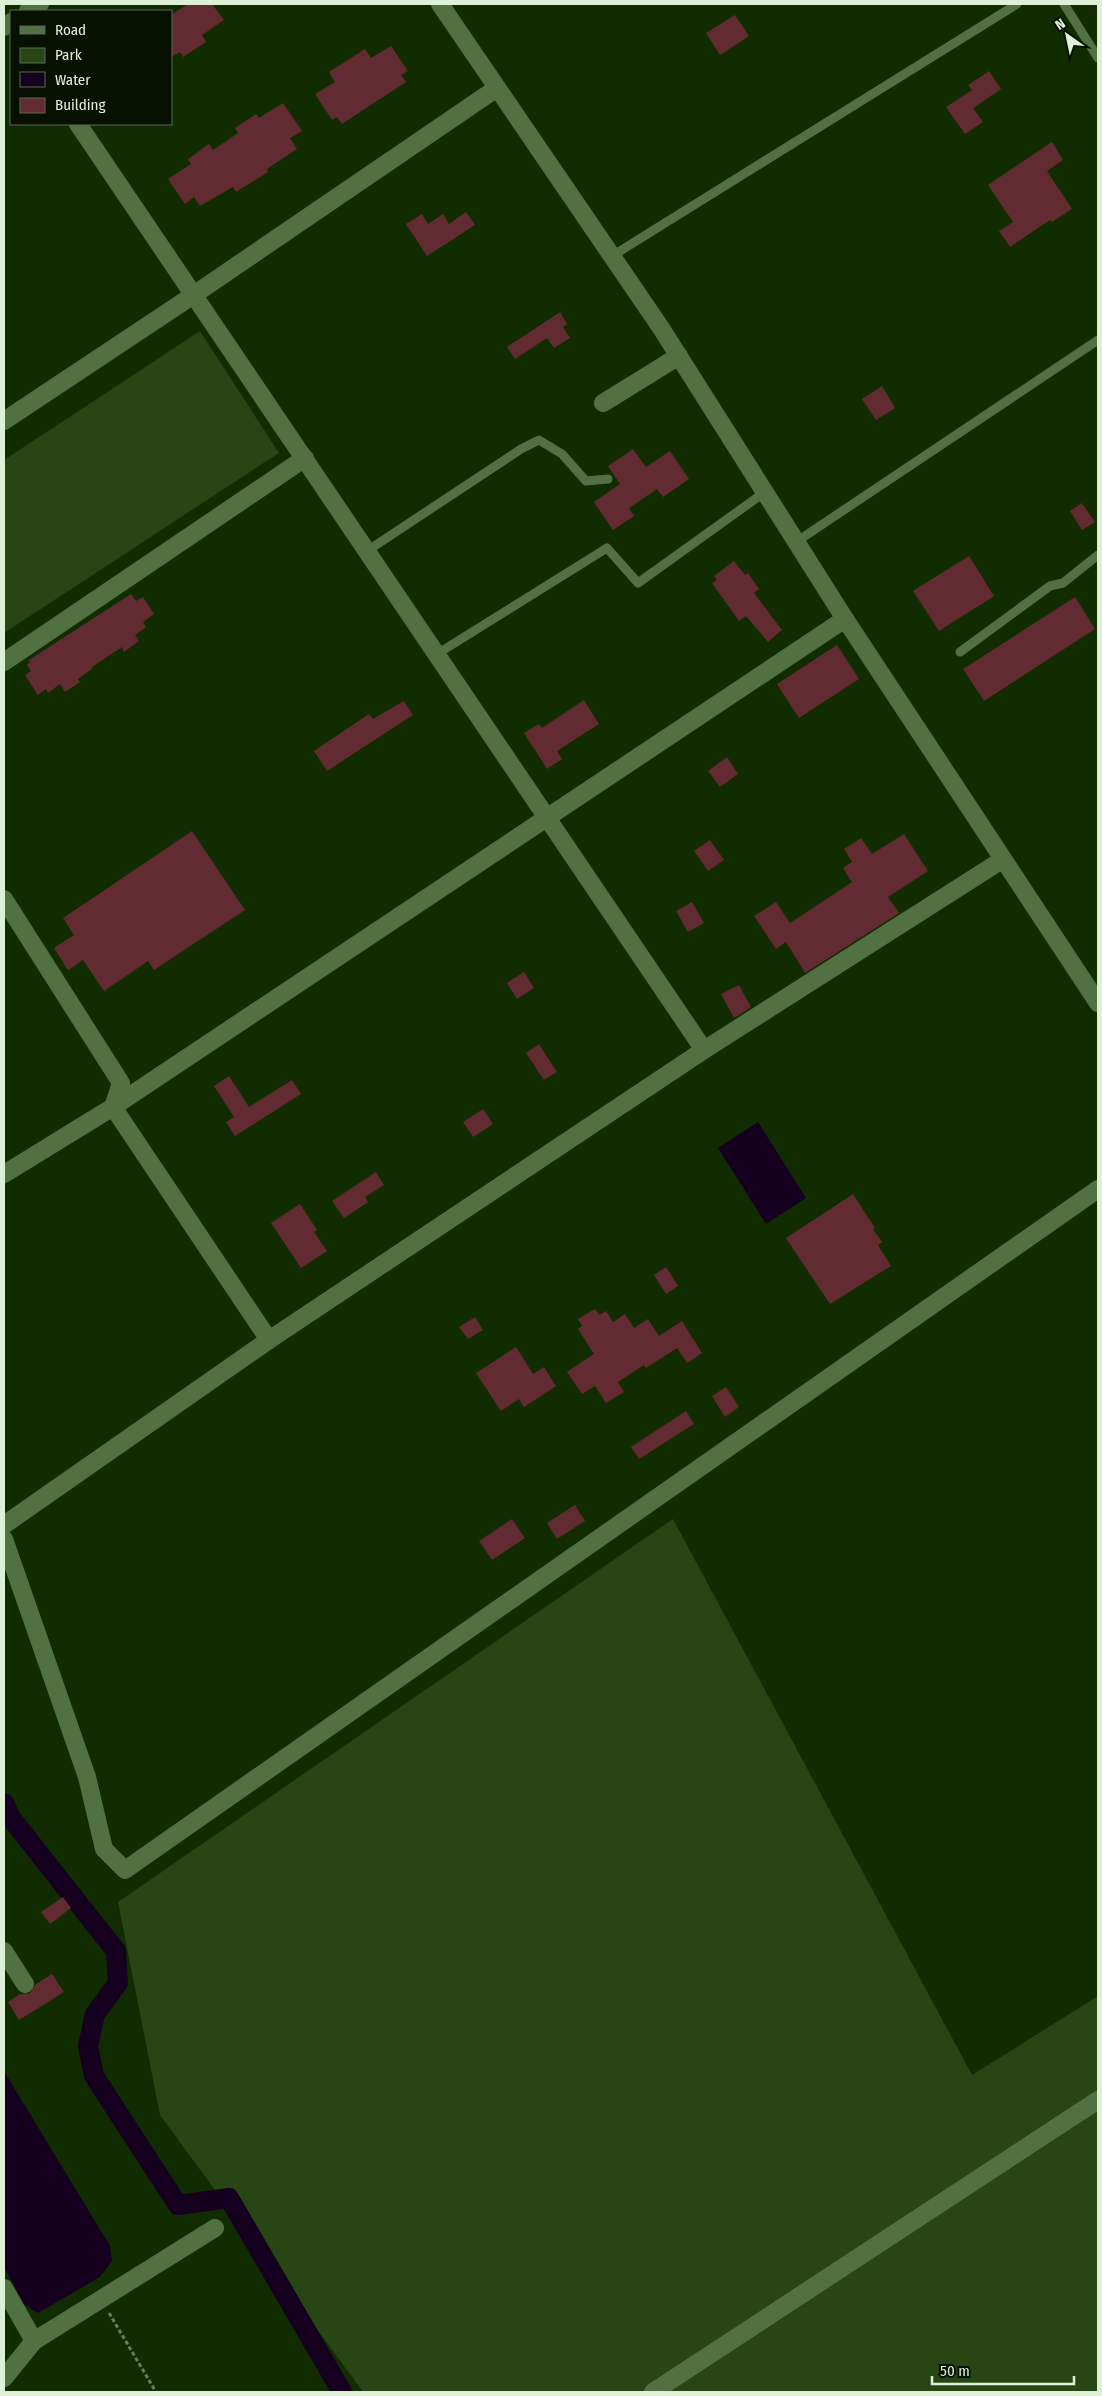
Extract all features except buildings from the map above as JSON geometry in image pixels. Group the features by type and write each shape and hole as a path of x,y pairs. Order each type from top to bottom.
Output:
{"street":[{"path":"440,4 679,356 845,619 1098,1003"},
{"path":"4,421 196,294 497,88"},
{"path":"79,125 196,294 704,1050"},
{"path":"602,403 679,356"},
{"path":"4,662 305,458"},
{"path":"4,1174 113,1107 845,619"},
{"path":"4,1524 270,1340 704,1050 1002,860"},
{"path":"4,899 121,1083 113,1107"},
{"path":"113,1107 270,1340"},
{"path":"4,1538 87,1777 104,1849 125,1870 1098,1189"},
{"path":"4,1951 25,1984"},
{"path":"653,2392 1098,2100"},
{"path":"4,2378 34,2341 215,2228"},
{"path":"4,2288 34,2341"}],"lane":[{"path":"612,256 1017,4"},
{"path":"1064,4 1098,58"},
{"path":"796,542 1098,340"},
{"path":"367,551 521,449 539,440 562,454 586,481 608,479"},
{"path":"437,654 607,548 638,583 765,492"},
{"path":"960,652 1050,586 1063,583 1098,554"}],"path":[{"path":"101,2299 156,2392"}],"green space":[{"path":"200,331 279,453 4,633 4,460"},
{"path":"673,1519 972,2075 1098,1996 1098,2392 363,2392 160,2115 118,1902"}],"water":[{"path":"758,1122 806,1198 766,1224 718,1148"},
{"path":"4,2071 110,2246 112,2261 100,2277 38,2313 24,2304 4,2267"}],"waterway":[{"path":"4,1803 11,1818 116,1951 118,1983 95,2014 88,2046 94,2076 178,2205 229,2198 342,2392"}]}
